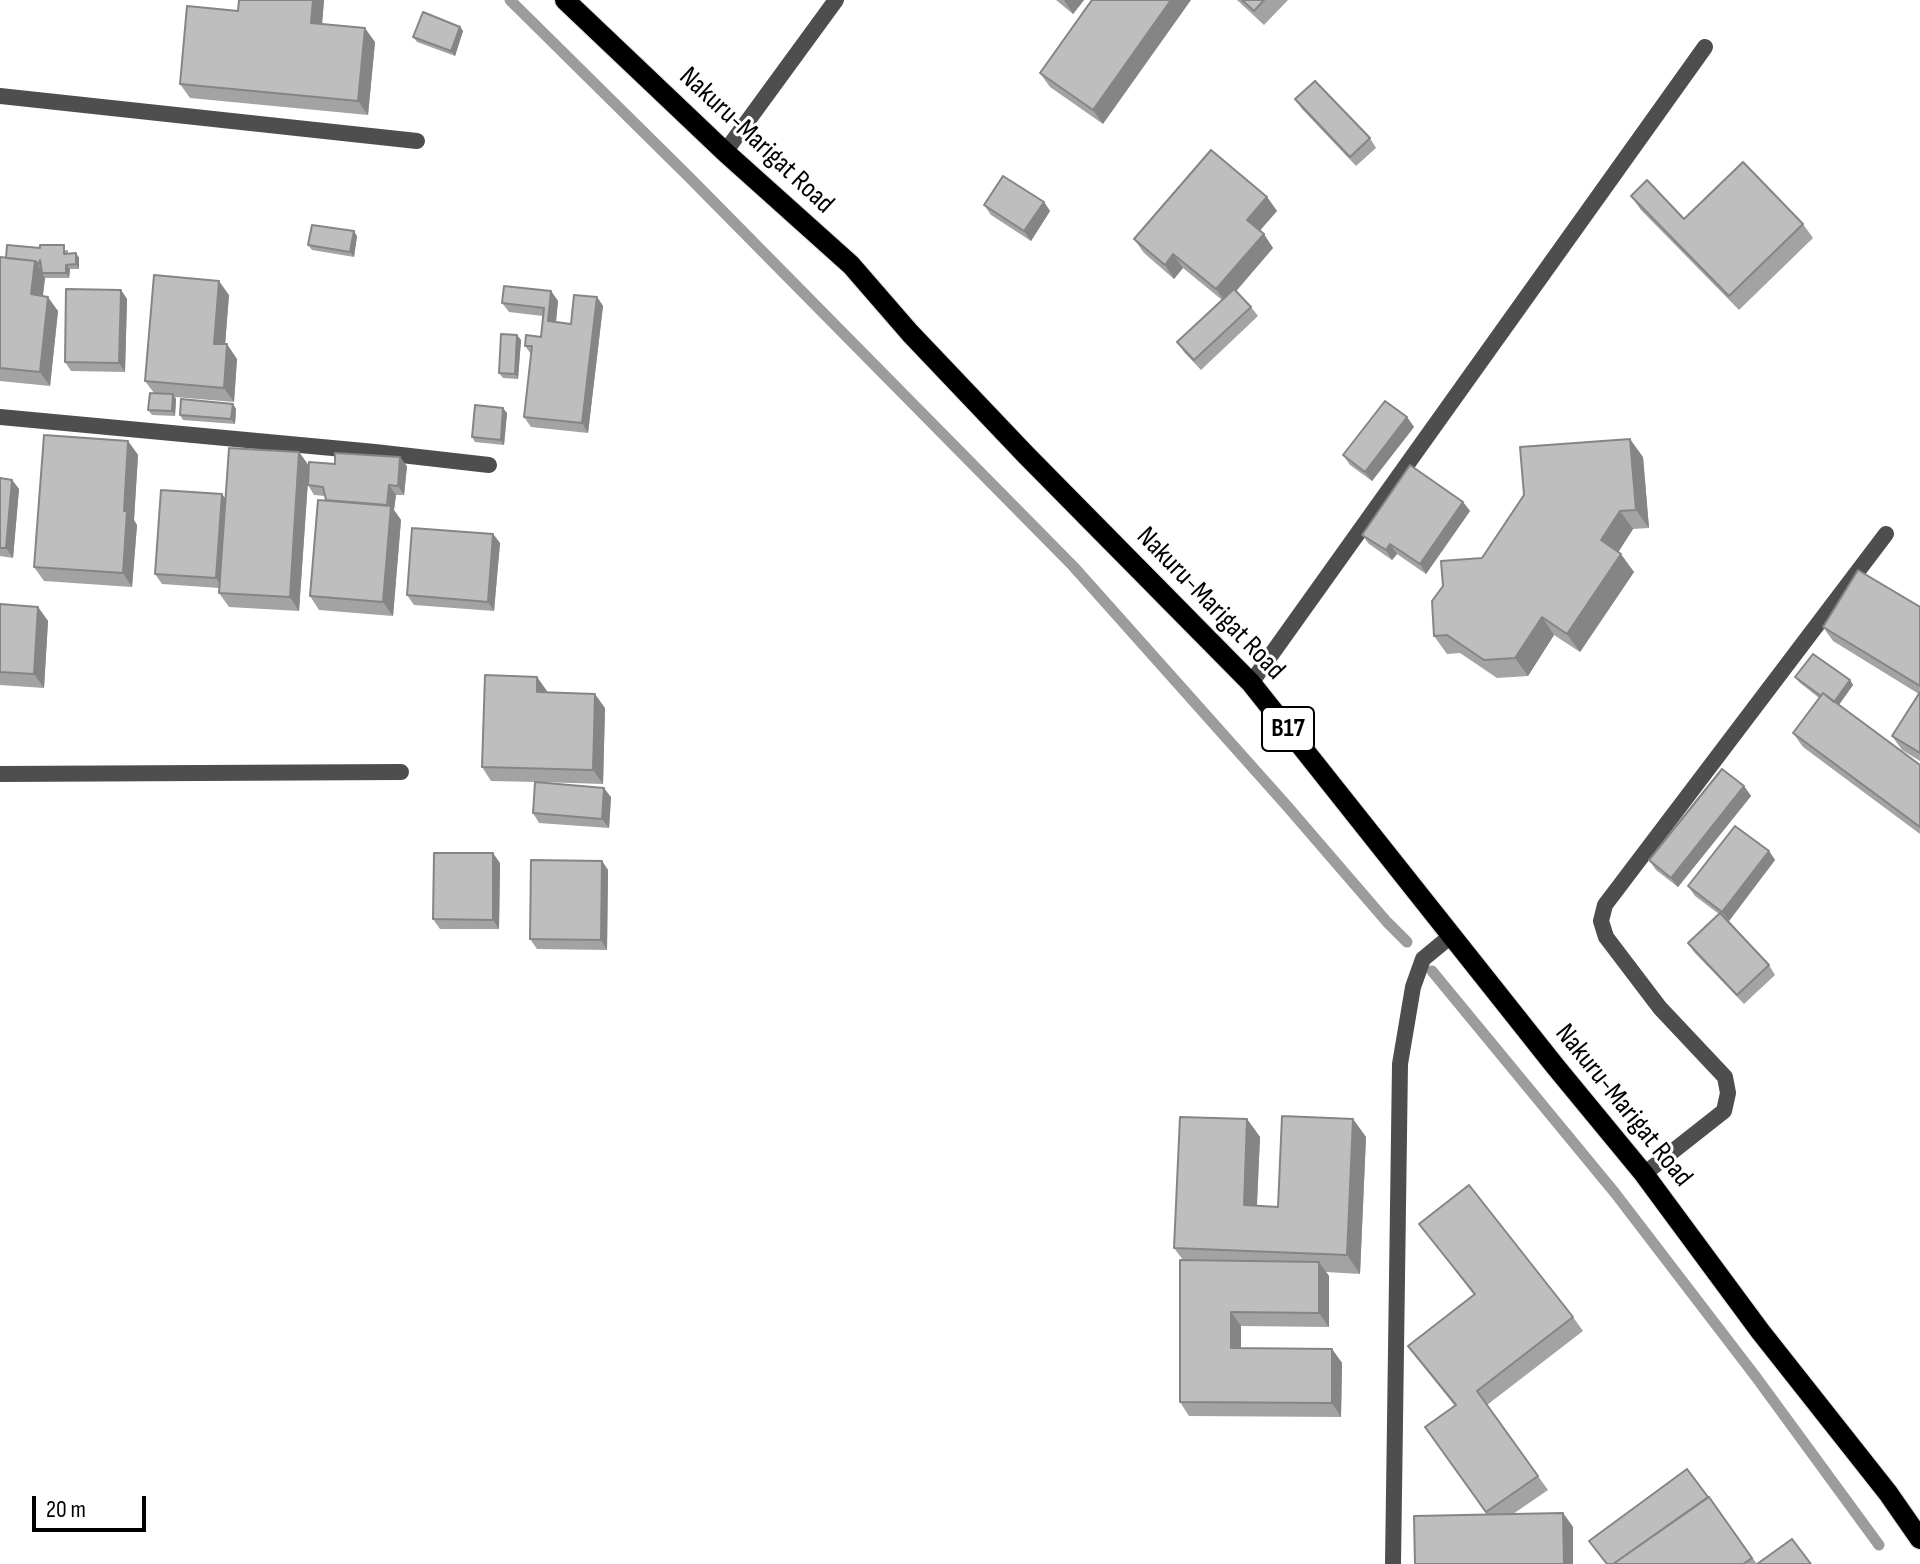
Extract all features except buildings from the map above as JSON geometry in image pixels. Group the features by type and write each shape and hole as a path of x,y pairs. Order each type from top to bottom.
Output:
{"main road":[{"name":"Nakuru-Marigat Road","path":"565,0 725,152 851,265 910,333 1016,444 1251,683 1644,1174 1920,1539"}],"street":[{"path":"725,152 836,0"},
{"path":"1251,683 1705,47"},
{"path":"0,96 417,141"},
{"path":"0,417 489,465"},
{"path":"1644,1174 1724,1111 1728,1093 1725,1077 1660,1008 1606,937 1601,921 1605,905 1886,534"},
{"path":"0,774 401,772"},
{"path":"1393,1564 1400,1064 1413,987 1423,959 1452,935"}],"waterway":[{"path":"510,0 1073,566 1407,942"},
{"path":"1432,971 1615,1193 1756,1377 1879,1545"}]}
